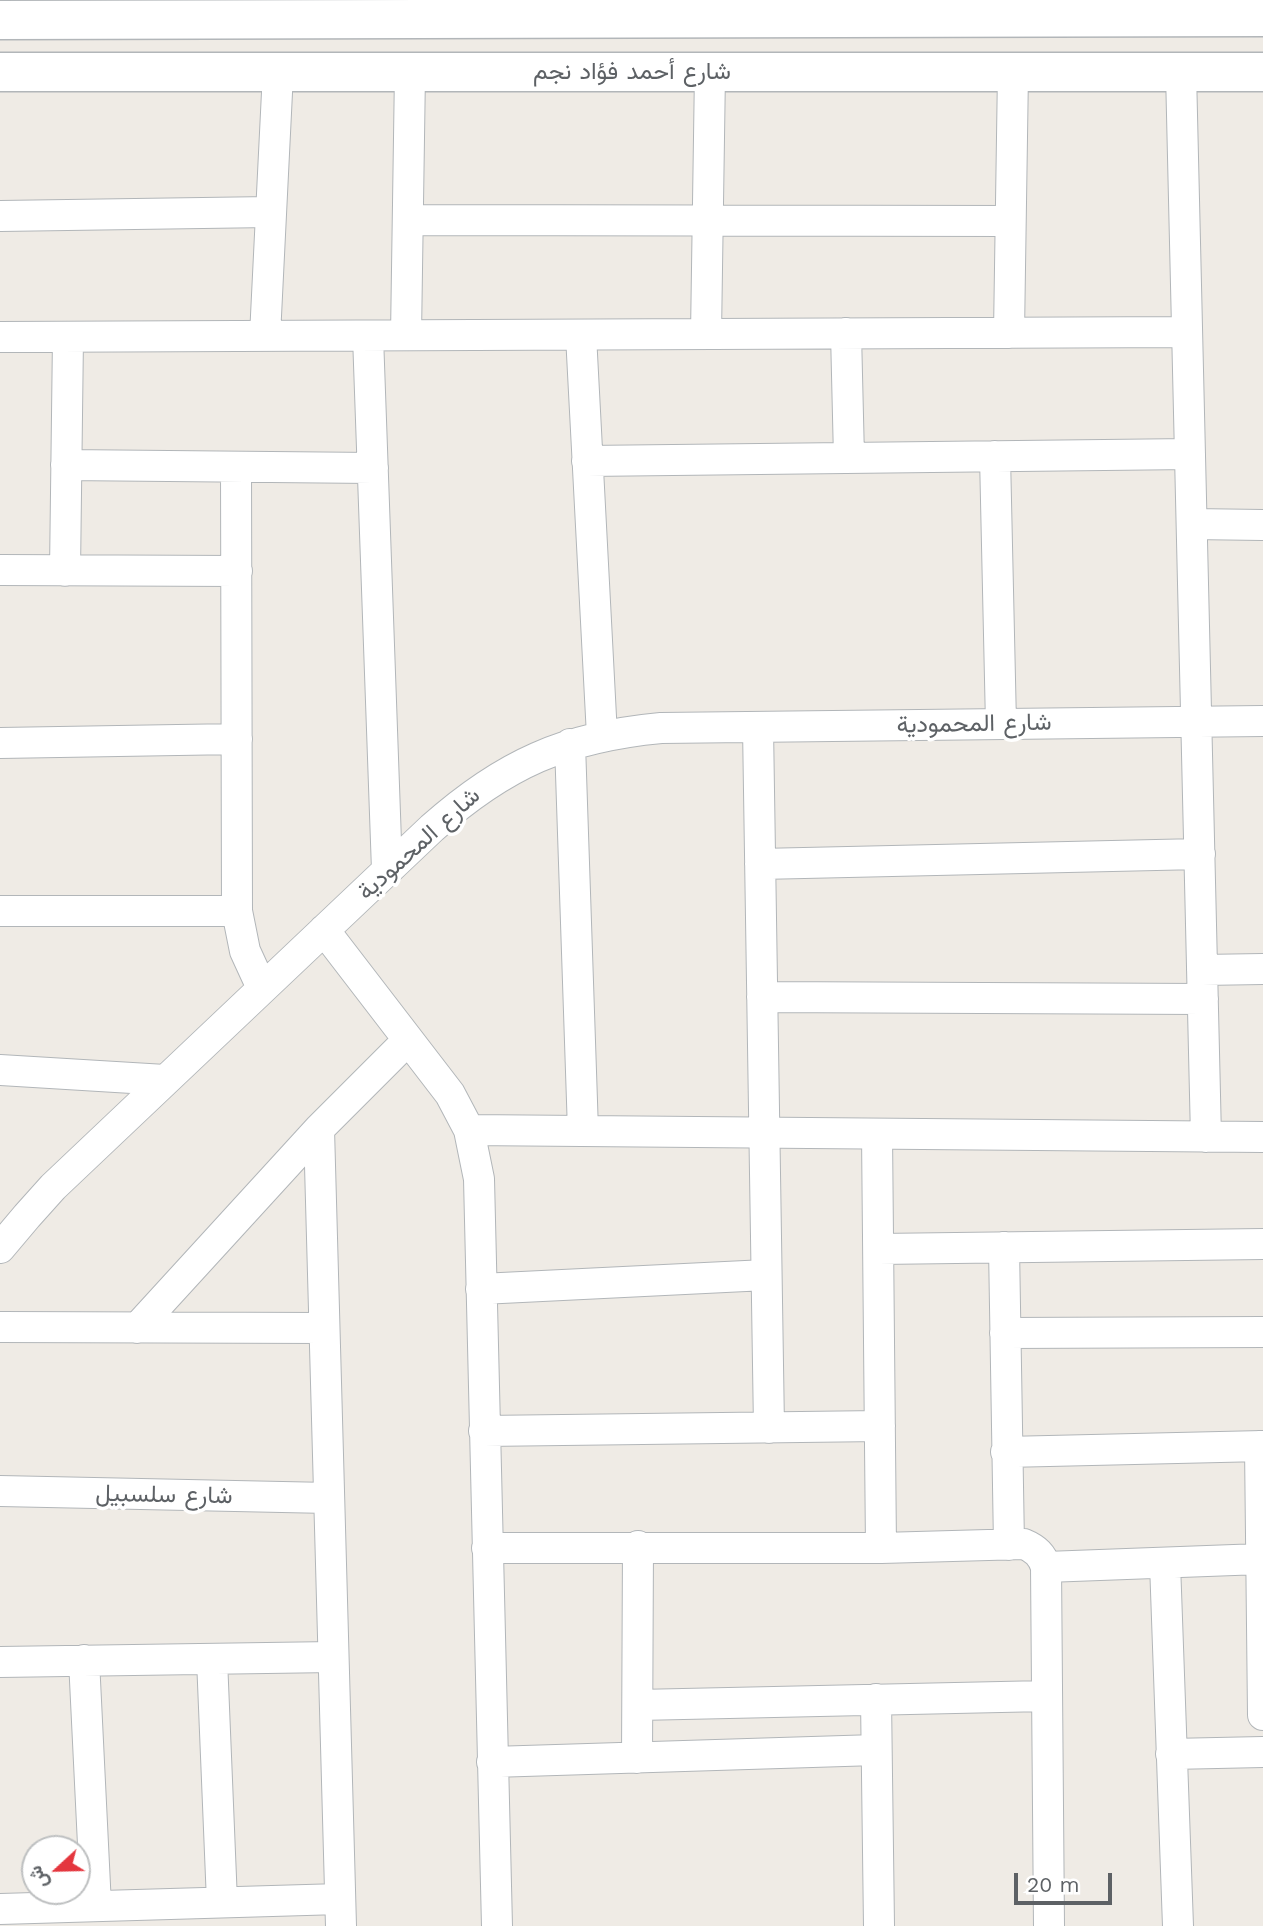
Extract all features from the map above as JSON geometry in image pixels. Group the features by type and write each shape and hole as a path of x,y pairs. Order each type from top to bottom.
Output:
{"street":[{"path":"0,20 105,10 1263,17"},
{"name":"شارع أحمد فؤاد نجم","path":"0,72 1263,72"},
{"path":"265,336 278,72"},
{"path":"406,335 410,72"},
{"path":"706,334 710,72"},
{"path":"1010,333 1013,72"},
{"path":"1181,72 1206,1137"},
{"path":"0,216 270,212"},
{"path":"408,220 1010,222"},
{"path":"0,337 1187,332"},
{"path":"846,333 849,458"},
{"path":"581,335 602,736"},
{"path":"368,336 387,870"},
{"path":"65,570 68,337"},
{"path":"587,461 1190,454"},
{"path":"995,456 1001,724"},
{"path":"66,465 373,468"},
{"path":"236,467 237,911 245,951 262,988"},
{"path":"1192,524 1263,525"},
{"path":"0,570 237,571"},
{"name":"شارع المحمودية","path":"0,1248 13,1215 53,1187 457,806 483,786 540,756 570,744 602,736 661,728 1263,720"},
{"path":"758,727 769,1428"},
{"path":"0,743 237,738"},
{"path":"570,744 583,1131"},
{"path":"760,864 1200,855"},
{"path":"0,911 237,911"},
{"path":"324,930 450,1094 469,1130 479,1179 497,1926"},
{"path":"762,997 1203,984 1263,970"},
{"path":"137,1328 319,1129 408,1040"},
{"path":"0,1070 165,1080"},
{"path":"0,1909 222,1902 341,1913 319,1129"},
{"path":"469,1130 1263,1138"},
{"path":"877,1134 881,1548"},
{"path":"878,1248 1263,1244"},
{"path":"1004,1247 1009,1545"},
{"path":"481,1290 766,1275"},
{"path":"0,1327 324,1328"},
{"path":"1005,1333 1263,1332"},
{"path":"484,1431 880,1426"},
{"path":"1006,1452 1262,1446 1263,1715"},
{"name":"شارع سلسبيل","path":"0,1491 329,1498"},
{"path":"637,1758 638,1546"},
{"path":"487,1548 1032,1547 1039,1552 1046,1567 1048,1926"},
{"path":"1046,1567 1261,1559"},
{"path":"1165,1563 1178,1926"},
{"path":"0,1662 333,1657"},
{"path":"212,1659 222,1902"},
{"path":"84,1660 96,1906"},
{"path":"638,1705 1046,1696"},
{"path":"876,1699 879,1926"},
{"path":"492,1762 876,1750"},
{"path":"1171,1754 1263,1752"}]}
